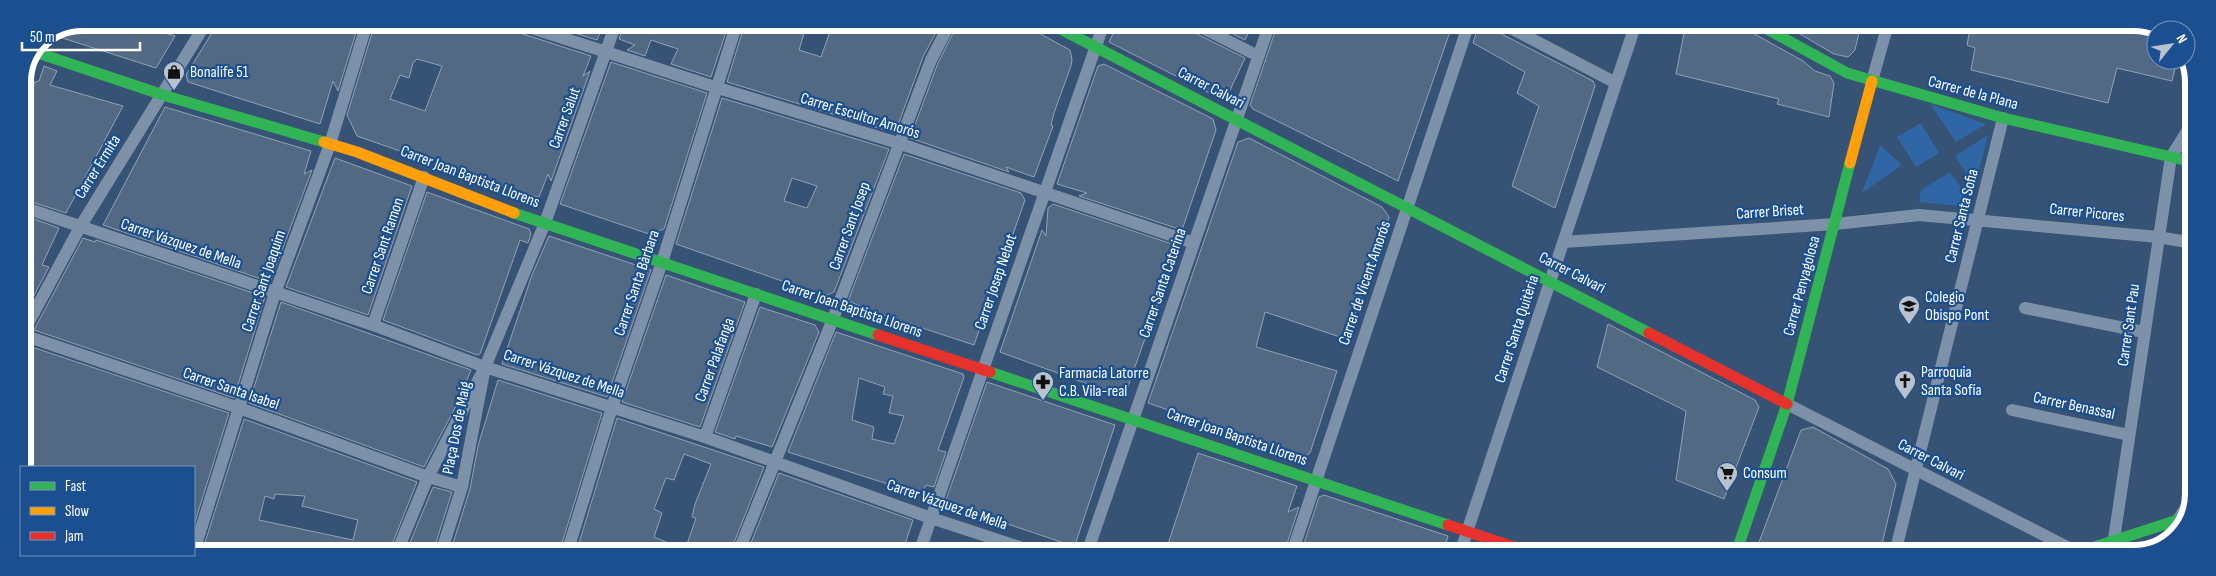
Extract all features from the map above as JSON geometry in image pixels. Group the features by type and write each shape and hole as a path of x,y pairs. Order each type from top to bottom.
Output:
{"street":[{"name":"Carrer Ermita","path":"31,319 80,227 201,31"},
{"name":"Carrer Sant Joaquim","path":"196,545 275,293 330,144 365,31"},
{"name":"Carrer Escultor Amorós","path":"541,31 898,144 1194,243"},
{"name":"Carrer Salut","path":"545,223 613,31"},
{"name":"Carrer Santa Bàrbara","path":"569,545 612,406 662,262 718,88 734,31"},
{"name":"Carrer Sant Josep","path":"741,545 774,460 833,319 931,60 946,31"},
{"name":"Carrer Calvari","path":"1065,31 2061,545"},
{"name":"Carrer Josep Nebot","path":"922,545 1101,31"},
{"path":"1209,31 1258,56"},
{"name":"Carrer Santa Caterina","path":"1090,545 1267,31"},
{"name":"Carrer de Vicent Amorós","path":"1295,545 1466,31"},
{"path":"1516,31 1616,83"},
{"name":"Carrer Santa Quitèria","path":"1463,545 1633,31"},
{"name":"Carrer de la Plana","path":"1769,31 1847,73 1872,81 2003,118 2185,160"},
{"name":"Carrer Penyagolosa","path":"1739,545 1787,404 1886,31"},
{"name":"Carrer Joan Baptista Llorens","path":"40,54 163,95 311,137 545,223 1508,545"},
{"name":"Carrer Santa Sofia","path":"1897,545 2003,118"},
{"name":"Carrer Sant Pau","path":"2112,545 2171,157 2185,135"},
{"name":"Carrer Sant Ramon","path":"373,325 424,177"},
{"name":"Carrer Vázquez de Mella","path":"31,209 373,325 485,366 774,460 931,518 1014,545"},
{"name":"Carrer Briset","path":"1563,242 1835,224 1919,215 1978,219"},
{"name":"Carrer Picores","path":"1978,219 2158,237 2185,242"},
{"name":"Plaça Dos de Maig","path":"485,366 462,487 428,477 485,366 545,223"},
{"name":"Carrer Palafanga","path":"705,437 756,294"},
{"path":"2025,308 2144,332"},
{"name":"Carrer Santa Isabel","path":"31,337 239,408 428,477"},
{"name":"Carrer Benassal","path":"2012,410 2129,435"},
{"path":"399,545 428,477"},
{"path":"443,545 462,487"},
{"path":"2098,545 2177,520"}],"shaded area":[{"path":"1930,104 1986,124 1956,142"},
{"path":"1921,123 1939,153 1916,167 1897,137"},
{"path":"1988,135 1975,188 1955,156"},
{"path":"1880,145 1902,165 1862,193"},
{"path":"1950,172 1972,204 1968,207 1919,202 1921,190"}],"building":[{"path":"83,31 158,31 175,36 156,68 59,37 73,32"},
{"path":"213,31 357,31 338,91 333,81 320,124 188,82 186,75"},
{"path":"373,31 514,31 591,56 583,76 590,71 551,181 548,174 539,197 515,191 357,136 347,115","holes":["417,59 442,66 425,111 390,99 400,75 409,78 413,63"]},
{"path":"568,31 604,31 603,34 600,33 597,40"},
{"path":"622,31 726,31 711,77 671,64 678,49 651,40 645,56 627,50 635,45 619,39"},
{"path":"743,31 805,31 799,50 821,57 830,31 937,31 923,57 895,133 727,82"},
{"path":"954,31 1035,31 1070,50 1071,66 1054,113 1051,125 1053,126 1034,177 1006,167 1009,172 910,138 938,63"},
{"path":"1114,31 1191,31 1245,58 1225,101 1109,42"},
{"path":"1227,31 1249,31 1245,40"},
{"path":"1275,31 1342,31 1346,33 1347,31 1450,31 1398,181 1253,109 1250,105"},
{"path":"1477,31 1496,31 1593,81 1595,86 1555,208 1512,186 1539,106 1517,93 1525,72 1473,43"},
{"path":"1684,31 1750,31 1803,61 1815,71 1830,76 1834,83 1829,117 1777,104 1779,99 1676,74"},
{"path":"1795,31 1859,31 1855,50 1848,57 1834,54"},
{"path":"1958,31 2143,32 2146,33 2146,70 2175,70 2172,81 2117,68 2108,103 1971,70 1975,48 1967,45 1969,34"},
{"path":"611,62 707,93 664,229 649,234 560,204"},
{"path":"1104,64 1213,119 1216,130 1182,230 1079,196 1087,193 1057,184 1098,66"},
{"path":"44,66 57,71 50,85 123,106 66,213 31,202 31,93 35,82 39,81"},
{"path":"722,98 889,149 834,292 825,296 676,244","holes":["792,178 817,186 807,208 784,201"]},
{"path":"165,107 311,151 304,174 312,170 270,282 103,225"},
{"path":"1249,138 1382,207 1389,217 1346,339 1265,312 1256,347 1337,371 1310,453 1304,457 1148,403 1238,142"},
{"path":"904,154 1021,193 1025,200 974,345 874,312 848,301"},
{"path":"335,158 412,186 368,315 286,287"},
{"path":"427,192 529,229 531,234 528,243 520,240 480,354 477,355 383,320"},
{"path":"1053,204 1178,246 1126,392 1118,395 1000,352 1042,230 1046,236 1048,208"},
{"path":"31,218 59,228 42,265 49,267 31,301"},
{"path":"549,236 651,270 607,397 502,364 532,275"},
{"path":"83,238 95,242 96,240 265,297 234,398 34,330"},
{"path":"666,275 745,302 700,427 622,402"},
{"path":"281,302 471,370 458,402 424,467 249,403"},
{"path":"760,307 815,325 819,332 772,447 736,436 735,439 715,432"},
{"path":"1608,324 1755,400 1759,407 1724,499 1676,480 1686,411 1597,367"},
{"path":"836,332 963,374 964,377 938,450 946,452 934,487 926,485 922,495 788,452","holes":["859,378 885,387 883,394 893,396 889,413 904,416 894,444 872,439 874,427 852,420"]},
{"path":"31,347 229,413 195,522 195,466 31,466"},
{"path":"498,380 602,413 561,545 452,545 470,489 478,446"},
{"path":"987,382 1115,425 1076,542 1070,545 945,503"},
{"path":"617,418 764,467 733,545 687,545 696,518 692,517 695,504 711,464 684,454 674,480 666,478 654,509 662,513 654,537 673,545 578,545"},
{"path":"244,419 417,482 392,545 204,545","holes":["275,494 305,496 302,506 358,520 353,540 259,520 265,496 274,499"]},
{"path":"1813,427 1888,469 1896,484 1882,545 1758,545 1801,430"},
{"path":"1198,453 1297,486 1288,512 1299,507 1287,545 1168,545"},
{"path":"779,473 913,520 905,545 750,545"},
{"path":"433,487 452,492 435,545 409,545"},
{"path":"1324,495 1448,536 1445,545 1304,545 1319,497"}],"traffic: fast":[{"path":"1064,31 1649,333"},
{"path":"1771,31 1847,73 2003,118 2185,160"},
{"path":"40,54 163,95 324,142"},
{"path":"1739,545 1787,404 1850,163"},
{"path":"514,213 878,335"},
{"path":"990,372 1448,525"},
{"path":"2101,545 2177,520"}],"traffic: slow":[{"path":"1850,163 1872,81"},
{"path":"324,142 357,152 514,213"}],"traffic: jam":[{"path":"1649,333 1787,404"},
{"path":"878,335 990,372"},
{"path":"1448,525 1508,545"}],"place":[{"name":"Bonalife 51","path":"174,91"},
{"name":"Colegio Obispo Pont","path":"1909,325"},
{"name":"Parroquia Santa Sofía","path":"1905,400"},
{"name":"Farmacia Latorre C.B. Vila-real","path":"1043,401"},
{"name":"Consum","path":"1727,492"}]}
